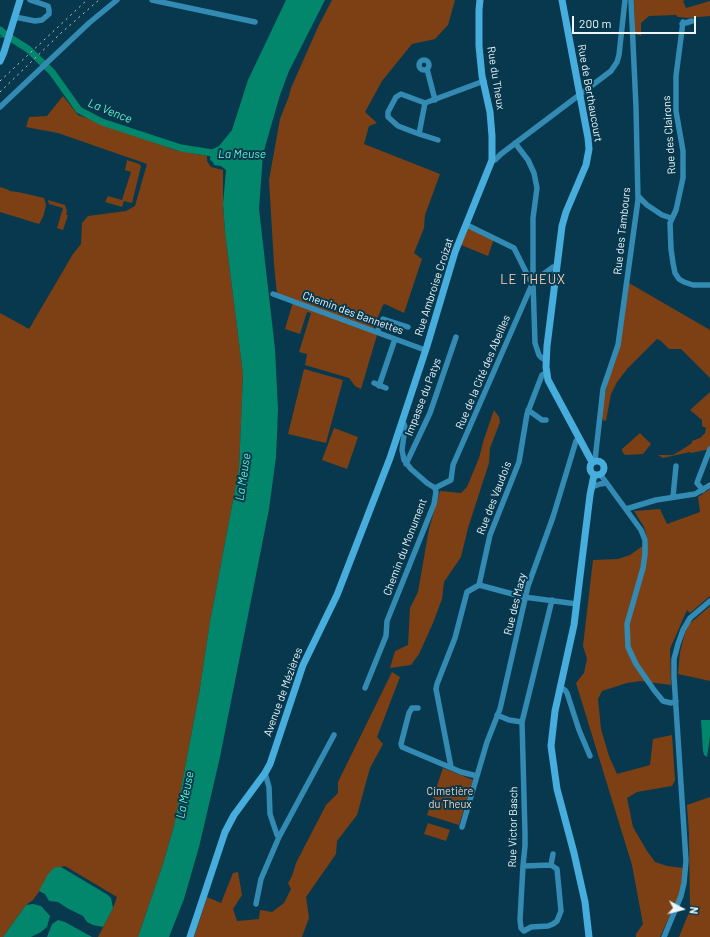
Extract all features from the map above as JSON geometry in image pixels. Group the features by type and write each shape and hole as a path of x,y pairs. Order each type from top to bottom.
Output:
{"main road":[{"path":"0,61 20,0"},
{"name":"Rue du Theux","path":"480,0 479,46 490,112 492,160"},
{"name":"Rue de Berthaucourt","path":"562,0 589,149 586,165 566,212 561,233 545,360 548,380 579,438 594,461"},
{"name":"Rue Ambroise Croizat","path":"402,423 455,252 492,160"},
{"name":"Avenue de Mézières","path":"190,937 225,832 234,815 266,774 302,665 337,595 402,423"},
{"path":"589,937 585,902 574,853 556,789 552,759 552,733 560,687 574,626 592,487 598,475 604,471 602,462 594,461 590,469 598,475"}],"street":[{"path":"15,17 35,22 42,20 48,14 48,6 30,0"},
{"path":"0,107 93,19 117,0"},
{"path":"152,0 255,22"},
{"path":"492,160 611,71 617,62 619,55 625,0"},
{"name":"Rue des Tambours","path":"594,461 603,389 618,345 638,196 631,0"},
{"name":"Rue des Clairons","path":"692,21 683,23 676,76 676,111 682,151 683,178 676,210 670,223 671,249 675,273 679,279 693,284 710,285"},
{"path":"427,69 435,100"},
{"path":"438,140 398,126 388,117 388,112 396,97 401,94 425,103 484,81"},
{"path":"419,134 425,103"},
{"path":"516,143 528,160 534,172 537,188 533,218 535,343 539,355 545,360"},
{"path":"638,196 647,205 662,215 671,218"},
{"path":"637,207 647,205"},
{"path":"467,225 514,248 530,280 533,282"},
{"name":"Rue de la Cité des Abeilles","path":"435,488 451,480 453,465 533,282 553,267 557,267"},
{"name":"Chemin des Bannettes","path":"273,294 425,350"},
{"path":"377,332 383,319 408,327"},
{"name":"Impasse du Patys","path":"406,464 430,413 456,337"},
{"path":"386,388 377,384 395,339"},
{"name":"Rue des Vaudois","path":"451,767 436,689 455,638 467,592 478,585 490,535 519,462 528,410 542,375 547,372"},
{"path":"528,410 542,420 546,420"},
{"path":"402,423 405,427 402,456 406,464"},
{"name":"Rue des Mazy","path":"462,827 497,715 526,597 553,517 576,441 579,438"},
{"path":"703,490 698,483 698,480 710,450"},
{"name":"Chemin du Monument","path":"365,688 386,636 387,621 434,504 436,492 435,488 427,483 406,464"},
{"path":"673,497 676,466"},
{"path":"598,475 626,509 641,530 645,540 643,568 627,624 628,647 636,664 663,701 676,701"},
{"path":"592,487 600,484 606,484"},
{"path":"626,509 656,500 695,494 710,485"},
{"path":"478,585 526,597 576,604"},
{"name":"Rue Victor Basch","path":"551,864 557,869 561,911 560,918 548,926 532,927 524,931 521,928 520,920 525,833 522,722 552,600"},
{"path":"664,937 681,896 686,861 674,659 683,630 690,618 710,601"},
{"path":"560,687 567,693 579,730 590,756"},
{"path":"418,708 412,708 409,713 401,744 402,747 477,776"},
{"path":"497,715 509,720 522,722"},
{"path":"256,904 261,879 279,837 334,735"},
{"path":"266,774 269,787 270,814 279,837"},
{"path":"523,866 551,864 553,854"}],"green space":[{"path":"332,0 455,0 448,25 435,39 412,44 382,81 365,112 377,123 369,126 364,144 440,174 425,215 424,228 414,253 422,259 404,313 385,304 383,305 373,329 377,335 361,389 355,386 349,378 305,365 307,354 299,352 311,313 307,312 300,334 285,329 293,302 277,295 274,264 269,180 280,119 291,88 318,27"},
{"path":"634,0 685,0 683,1 686,8 710,1 710,16 688,18 678,17 676,15 649,16 641,23 641,36 635,34"},
{"path":"63,96 78,115 175,150 207,156 207,161 211,167 223,170 225,232 243,374 239,469 210,622 199,694 174,826 163,864 138,937 98,937 117,897 65,866 57,867 33,900 26,905 3,937 0,937 0,313 29,329 73,254 81,244 82,223 88,216 126,211 135,206 147,164 58,133 26,127 29,117 47,116"},
{"path":"127,160 141,166 132,203 124,201 122,207 105,202 108,196 122,200 131,172 125,170"},
{"path":"0,187 9,191 44,198 46,205 43,217 39,224 0,212"},
{"path":"48,200 65,205 67,211 66,215 68,215 63,230 57,228 63,208 49,204"},
{"path":"468,228 494,239 488,256 461,245"},
{"path":"629,283 710,330 710,378 681,349 669,349 657,339 628,368 617,382 611,394 606,421 603,420 602,417 604,400 608,379 622,331"},
{"path":"304,369 343,380 326,443 288,434"},
{"path":"710,392 710,449 663,458 658,455 673,455 692,443 692,441 700,438 705,433 706,428 702,426 702,420 690,410"},
{"path":"494,410 499,417 500,422 490,448 489,463 468,528 461,557 444,582 442,599 419,654 411,665 390,668 395,651 408,645 410,608 418,592 429,529 440,491 461,493 467,487 479,458"},
{"path":"334,428 358,437 347,469 322,460"},
{"path":"640,433 651,444 643,454 624,454 622,449"},
{"path":"710,489 710,596 690,613 687,610 670,649 671,685 640,681 627,683 602,691 598,699 601,729 609,756 617,774 650,765 653,739 672,735 675,780 672,786 637,792 627,798 633,827 647,851 655,862 667,866 684,868 682,882 679,896 660,937 636,937 636,934 643,924 632,865 576,683 584,673 587,659 583,646 593,560 618,559 630,555 648,542 644,527 634,511 660,509 667,524 700,512 698,497"},
{"path":"710,606 710,681 678,674 680,652 687,626"},
{"path":"392,672 400,677 377,737 383,744 370,768 357,815 337,841 336,854 306,897 309,918 302,937 194,937 207,897 221,903 233,873 238,872 242,895 233,909 237,921 259,919 260,910 272,912 284,903 291,889 288,883 296,863 326,805 338,793 338,782"},
{"name":"Cimetière du Theux","path":"443,768 473,780 459,825 427,815"},
{"path":"710,797 710,937 679,937 690,910 687,805"},
{"path":"428,823 450,830 446,841 424,834"}],"water":[{"name":"La Meuse","path":"286,0 325,0 289,71 280,95 263,154 259,209 275,349 278,410 276,457 269,509 220,757 199,847 184,899 169,937 138,937 163,864 174,826 239,469 243,374 225,232 223,204 226,170 221,166 214,165 210,160 211,150 219,146 232,130 248,80"},
{"path":"701,720 710,720 710,737 707,757 704,755 703,751"},
{"path":"57,867 61,867 111,898 113,908 103,927 87,922 83,916 58,902 49,901 45,894 39,891 48,874"},
{"path":"33,904 41,906 50,916 47,927 31,937 3,937 26,905"},
{"path":"58,920 65,922 92,937 47,937 52,924"}],"waterway":[{"name":"La Vence","path":"0,30 28,49 52,72 79,110 102,122 181,148 219,154"},
{"name":"La Vence","path":"0,37 5,36"}],"railway":[{"path":"0,81 87,0"},
{"path":"0,92 61,33 99,0"}],"district":[{"name":"LE THEUX","path":"533,280"}]}
